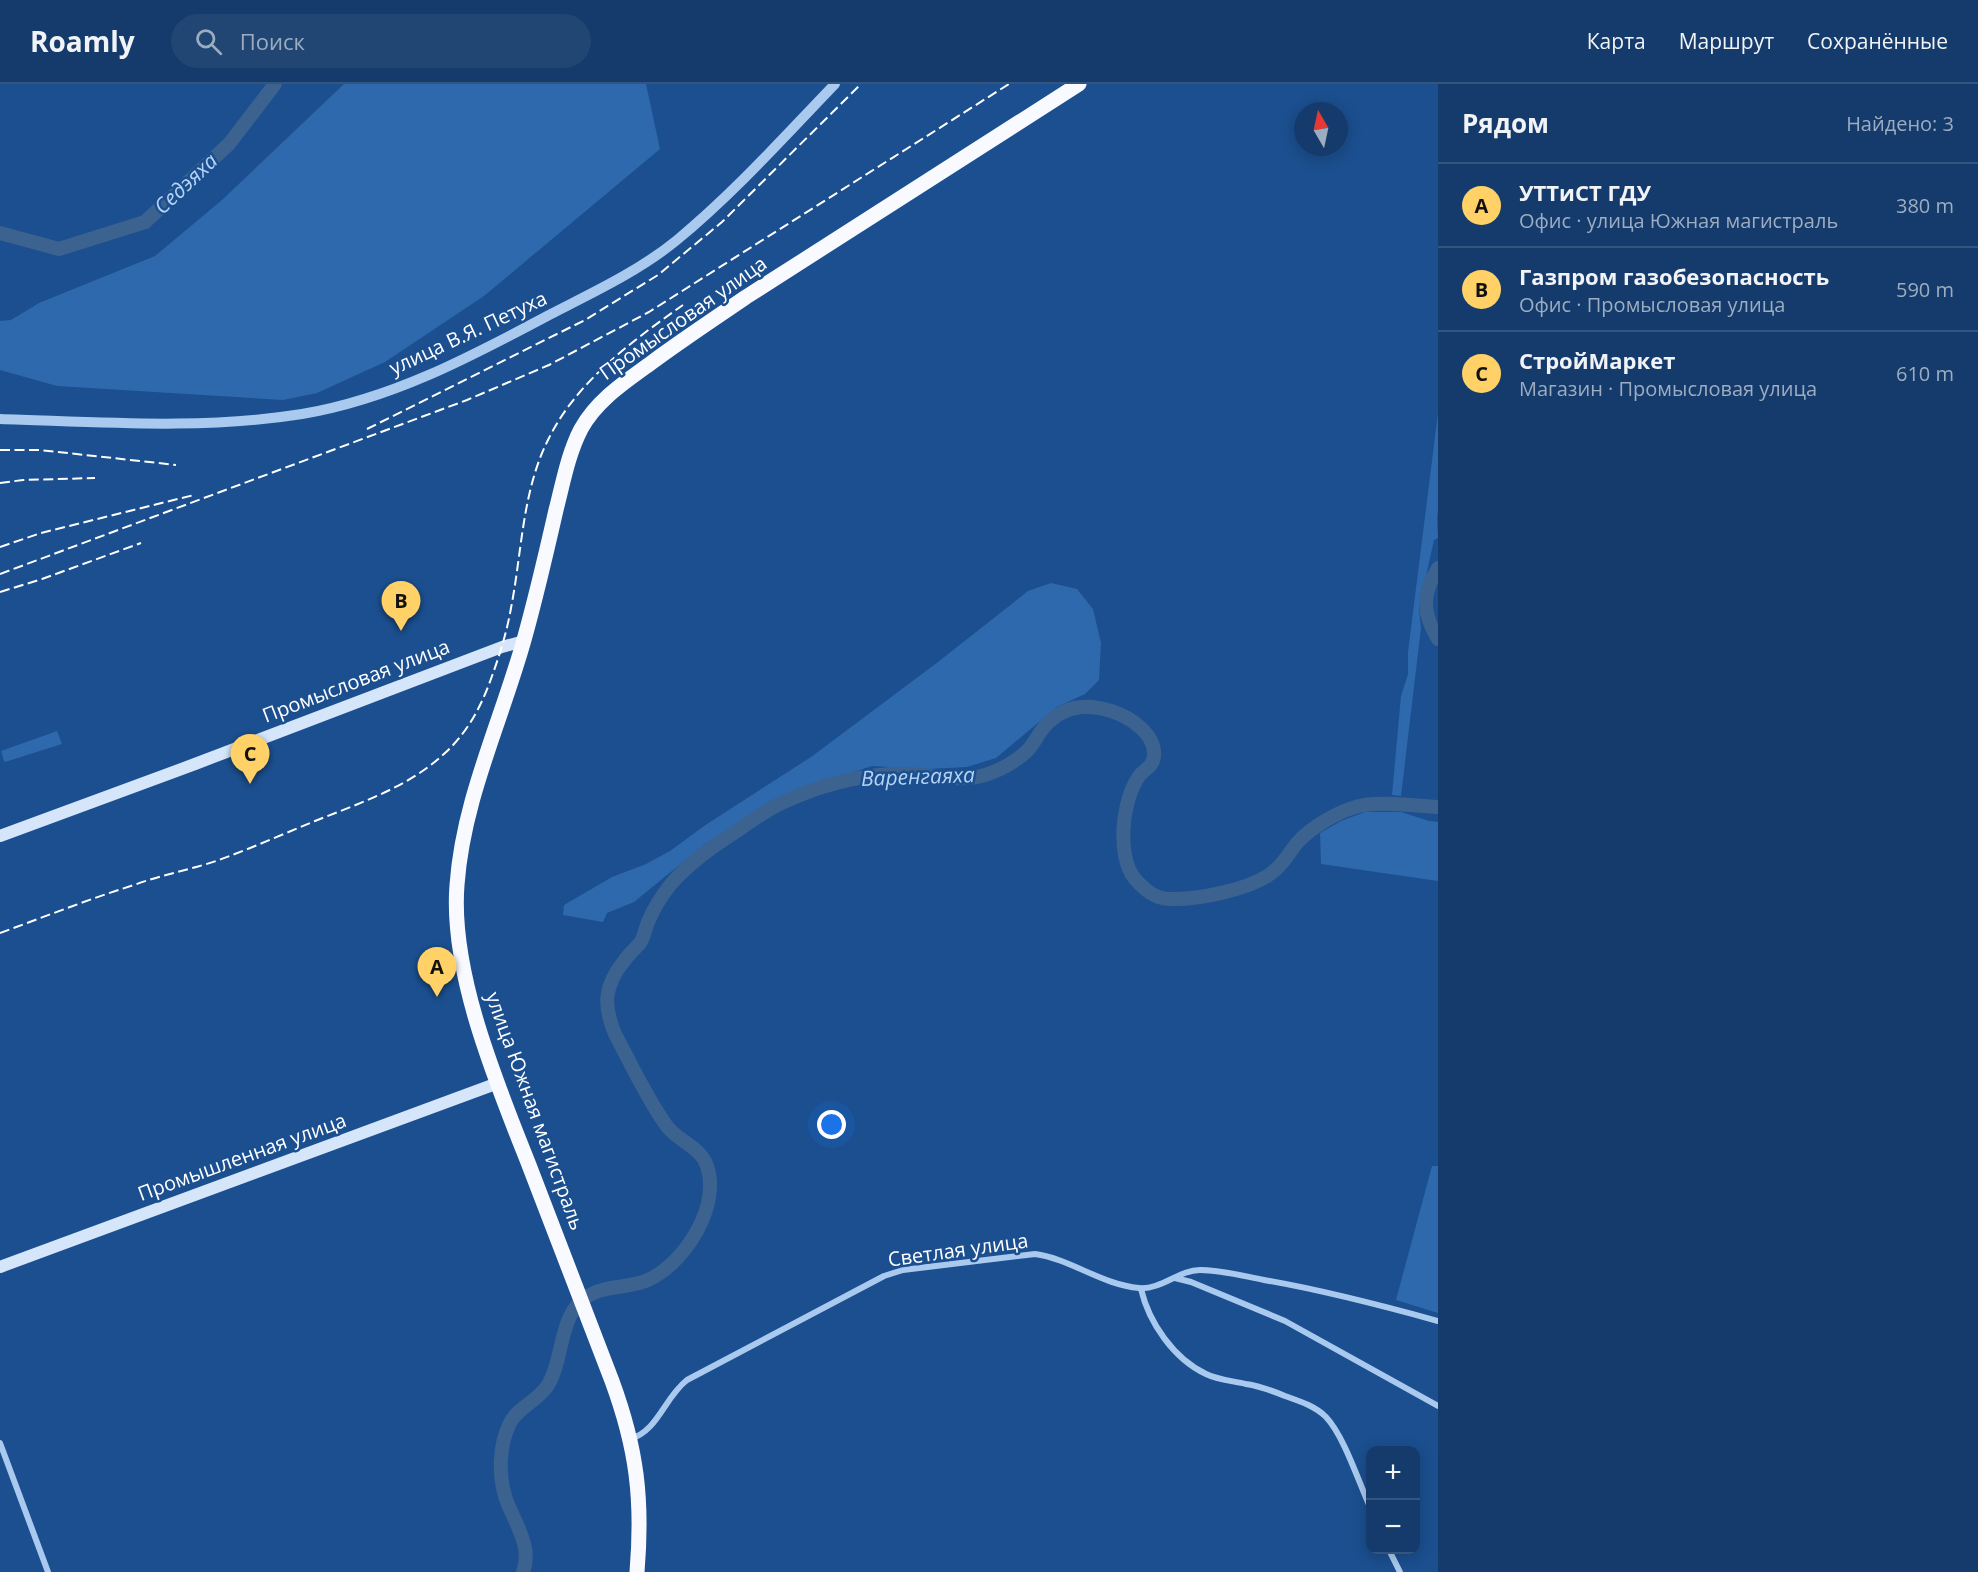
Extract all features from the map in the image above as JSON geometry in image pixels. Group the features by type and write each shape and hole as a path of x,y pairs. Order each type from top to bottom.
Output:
{"highway":[{"name":"Промысловая улица","path":"524,641 568,463 581,430 599,405 623,384 697,329 1079,84"},
{"name":"улица Южная магистраль","path":"524,641 498,725 473,793 462,842 456,886 457,926 463,968 487,1052 594,1332 618,1397 630,1439"},
{"path":"630,1439 638,1482 640,1512 637,1572"}],"main road":[{"name":"Промысловая улица","path":"0,836 502,647 524,641"},
{"name":"Промышленная улица","path":"0,1267 498,1083"}],"street":[{"name":"улица В.Я. Петуха","path":"0,419 175,423 273,418 354,402 429,376 598,290 658,254 715,206 836,84"},
{"name":"Светлая улица","path":"630,1439 647,1432 673,1392 687,1380 892,1272 1035,1254 1055,1259 1105,1279 1142,1289"},
{"path":"1368,1500 1342,1444 1326,1418 1316,1409 1300,1401 1249,1384 1207,1375 1196,1368 1164,1337 1146,1305 1142,1289 1159,1285 1186,1272 1197,1270 1220,1272 1326,1292 1438,1321"},
{"path":"1174,1278 1191,1282 1285,1321 1438,1407"},
{"path":"0,1443 48,1572"},
{"path":"1391,1554 1400,1572"}],"shaded area":[{"path":"344,84 646,84 660,149 484,296 385,362 317,393 283,400 57,386 0,370 0,321 11,320 39,303 155,256 222,200"},
{"path":"1438,413 1438,538 1434,540 1419,608 1421,628 1401,796 1392,795 1401,696 1408,674 1408,652"},
{"path":"1051,583 1077,589 1093,609 1101,643 1099,680 1085,694 1057,707 996,758 967,767 928,769 872,766 785,795 704,845 634,902 607,913 603,922 563,915 564,905 612,877 646,864 670,851 704,826 811,757 1028,591"},
{"path":"57,731 62,744 4,761 1,751"},
{"path":"1365,812 1401,812 1438,822 1438,881 1321,864 1320,833 1341,821"},
{"path":"1432,1166 1438,1166 1438,1313 1396,1300"}],"waterway":[{"name":"Седэяха","path":"0,233 59,249 145,222 229,144 275,84"},
{"name":"Варенгаяха","path":"1438,568 1429,586 1426,604 1429,621 1438,639"},
{"name":"Варенгаяха","path":"523,1572 526,1553 524,1544 506,1499 502,1481 502,1451 510,1423 548,1385 569,1319 581,1301 589,1295 606,1289 642,1282 663,1271 676,1260 697,1231 709,1198 710,1182 704,1159 671,1131 645,1092 615,1034 607,1005 609,987 617,970 642,940 653,911 671,884 694,862 760,815 822,787 848,780 889,774 961,778 991,773 1018,759 1052,719 1059,714 1084,707 1111,711 1126,717 1146,734 1154,748 1151,765 1140,775 1129,798 1125,812 1123,842 1129,869 1135,879 1155,896 1170,899 1195,898 1253,883 1278,868 1297,843 1310,831 1351,808 1378,804 1438,807"}],"railway":[{"path":"367,429 585,320 658,275 722,222 861,84"},
{"path":"0,574 467,400 549,365 649,312 1009,84"},
{"path":"0,933 100,896 216,861 366,801 400,785 445,753 461,736 473,718 484,697 498,659 515,587 528,501 539,460 548,440 560,419 590,381 625,348 683,305"},
{"path":"0,450 40,450 176,465"},
{"path":"0,483 95,478"},
{"path":"0,547 41,533 194,495"},
{"path":"0,592 141,543"}],"place":[{"name":"Газпром газобезопасность","path":"401,631"},
{"name":"СтройМаркет","path":"250,784"},
{"name":"УТТиСТ ГДУ","path":"437,997"}]}
